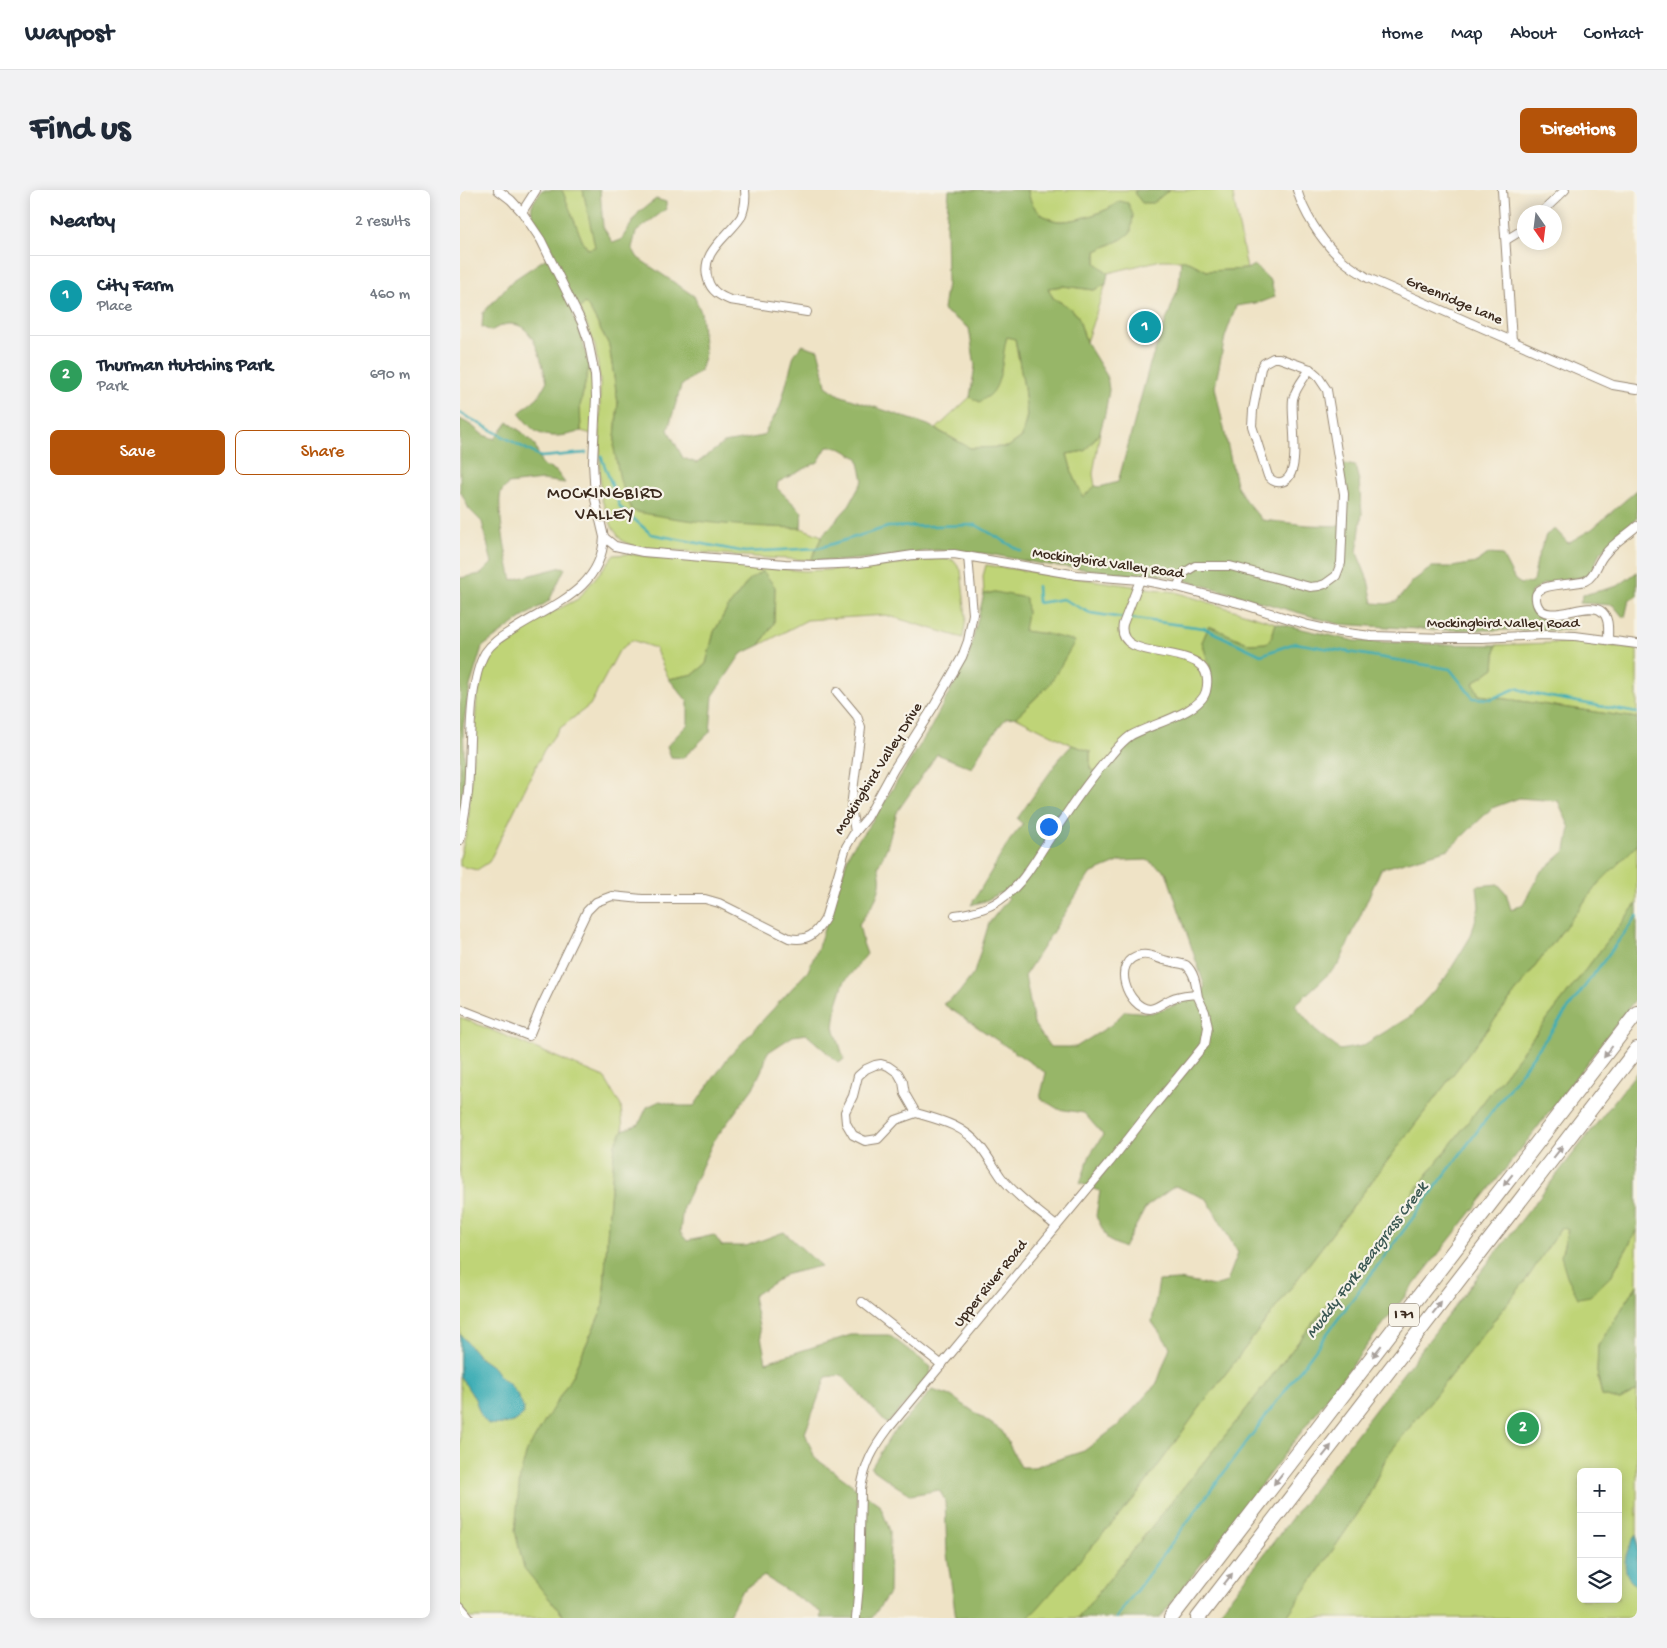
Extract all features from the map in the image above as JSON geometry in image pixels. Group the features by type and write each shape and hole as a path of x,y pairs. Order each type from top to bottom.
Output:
{"highway":[{"name":"I 71","path":"1171,1618 1637,1013"},
{"name":"I 71","path":"1198,1618 1637,1048"}],"street":[{"path":"460,840 468,791 474,688 481,662 488,649 496,640 576,591 595,571 601,558 604,537 593,477 596,397 595,375 588,340 582,323 541,240 529,220 511,200 498,190"},
{"path":"522,212 536,190"},
{"path":"745,190 746,197 741,216 711,252 708,260 706,274 711,287 720,296 730,300 806,312"},
{"name":"Greenridge Lane","path":"1297,190 1316,228 1336,254 1368,278 1613,385 1637,389"},
{"path":"1502,190 1512,341"},
{"path":"1549,205 1565,190"},
{"path":"1506,240 1517,233"},
{"path":"1177,587 1184,573 1195,566 1230,566 1310,587 1325,584 1336,576 1341,563 1344,494 1327,390 1317,375 1310,369 1279,358 1268,359 1261,368 1252,426 1268,476 1277,482 1286,480 1294,463 1291,410 1294,396 1310,369"},
{"path":"1608,640 1608,624 1602,611 1594,608 1550,614 1540,609 1537,604 1536,595 1538,591 1544,588 1586,581 1596,571 1604,554 1637,526"},
{"name":"Mockingbird Valley Road","path":"604,537 615,546 643,552 785,564 835,565 934,554 968,556 1078,574 1140,580 1177,587 1242,604 1308,625 1339,632 1371,636 1482,638 1545,635 1637,644"},
{"name":"Mockingbird Valley Drive","path":"460,1009 529,1036 587,911 596,902 612,896 642,899 709,900 789,938 806,938 812,935 825,919 846,847 855,832 867,818 894,769 934,706 965,649 971,632 973,614 968,556"},
{"path":"955,915 966,914 983,908 1005,897 1018,884 1081,794 1111,755 1128,737 1188,710 1202,699 1206,693 1207,675 1200,664 1193,660 1135,647 1123,638 1122,632 1125,619 1140,580"},
{"path":"837,692 851,707 860,721 860,736 851,807 855,832"},
{"name":"Upper River Road","path":"856,1618 859,1585 861,1489 866,1464 877,1444 1205,1044 1208,1027 1205,1012 1190,969 1186,965 1143,954 1133,957 1126,964 1123,970 1123,979 1126,987 1136,1003 1143,1007 1149,1009 1157,1008 1172,998 1198,994"},
{"path":"916,1113 905,1094 904,1082 900,1074 888,1066 876,1064 858,1076 853,1096 845,1112 846,1123 853,1135 865,1141 878,1140 896,1120 916,1113 946,1122 978,1144 1001,1177 1056,1226"},
{"path":"862,1302 942,1366"},
{"path":"460,1606 470,1618"}],"green space":[{"path":"542,190 561,190 563,192 582,240 588,249 595,247 583,190 600,190 603,227 613,243 621,240 639,212 656,199 666,202 666,209 636,232 632,248 638,258 694,296 701,312 705,354 700,371 681,386 668,430 683,458 697,463 724,443 763,436 780,407 794,355 802,345 818,350 826,386 839,395 928,425 970,448 1008,447 1022,437 1027,415 1015,339 1007,337 1002,368 997,383 990,395 980,402 970,397 975,366 969,328 943,310 947,283 946,224 949,190 1028,190 1031,201 1037,210 1052,220 1063,221 1087,217 1099,213 1120,201 1128,203 1133,215 1131,232 1122,239 1096,251 1096,263 1108,273 1106,284 1094,290 1063,286 1048,288 1053,298 1067,306 1078,316 1086,342 1107,376 1109,390 1100,432 1085,451 1067,454 1072,472 1083,497 1095,486 1100,487 1118,482 1150,364 1179,286 1181,260 1185,260 1207,271 1247,269 1254,265 1271,281 1275,297 1262,302 1236,306 1225,337 1215,387 1236,484 1245,500 1262,520 1308,525 1345,526 1342,471 1345,464 1355,466 1359,481 1362,513 1357,553 1368,580 1373,603 1387,604 1397,601 1413,581 1432,567 1452,567 1476,563 1488,554 1502,555 1515,580 1521,584 1533,582 1537,560 1546,535 1555,529 1568,543 1592,529 1637,490 1637,518 1599,554 1592,572 1583,577 1543,584 1530,593 1538,615 1545,619 1573,620 1573,630 1435,630 1338,624 1174,577 1152,573 1143,576 1041,564 990,554 936,550 839,561 811,560 822,536 848,507 863,480 858,458 838,447 827,447 818,462 778,482 777,488 802,512 801,528 716,523 632,511 620,480 614,449 618,403 609,345 585,303 573,316 580,331 589,366 580,406 581,431 569,434 544,435 529,426 519,413 538,397 547,381 536,345 531,336 518,325 504,325 491,331 482,327 483,313 512,281 554,253 538,230 532,216 533,203"},
{"path":"561,190 583,190 596,248 588,249 582,240"},
{"path":"1028,190 1138,190 1134,192 1168,192 1169,190 1232,190 1247,269 1207,271 1185,260 1161,260 1108,273 1096,263 1096,251 1122,239 1120,202 1093,215 1074,220 1058,221 1052,220 1037,210 1031,201"},
{"path":"1138,190 1169,190 1153,203 1142,203 1134,192"},
{"path":"1106,284 1086,342 1076,315 1068,307 1053,298 1048,288 1063,286 1094,290"},
{"path":"585,302 609,345 618,403 614,449 768,527 801,528 822,536 811,560 636,547 622,541 612,527 602,500 600,475 600,380 595,346 580,308"},
{"path":"1007,336 1015,339 1024,387 1027,415 1022,437 1008,447 970,448 936,429 970,397 980,402 1001,372"},
{"path":"589,366 593,384 592,434 581,431 580,406"},
{"path":"460,419 483,435 495,439 508,422 535,445 542,465 556,471 565,483 542,480 508,484 502,492 500,500 501,522 512,580 562,567 565,568 549,601 520,619 482,647 470,686 463,727 465,773 460,820 460,578 481,574 492,563 482,522 469,509 460,490"},
{"path":"1100,432 1093,474 1095,486 1083,498 1067,454 1085,451"},
{"path":"628,554 804,571 868,568 939,558 953,560 961,570 966,617 963,638 886,615 807,620 760,645 774,623 775,587 749,580 727,609 714,632 706,664 694,674 669,679 655,648 632,640 619,651 590,705 559,729 544,750 489,862 477,870 460,866 460,858 468,825 477,696 486,664 498,646 519,629 578,599 614,555"},
{"path":"986,565 1175,592 1276,623 1272,636 1267,643 1250,644 1209,626 1202,642 1210,667 1211,693 1192,715 1147,735 1116,754 1101,775 1090,769 1090,751 1072,745 1016,717 1050,684 1047,634 1023,631 1027,612 995,592 984,594 983,576"},
{"path":"763,571 775,587 774,623 760,645 741,654 713,696 710,732 683,758 671,757 667,746 688,724 688,702 669,679 694,674 706,664 714,632 727,609 749,580"},
{"path":"1637,572 1637,596 1629,600 1625,617 1613,605 1580,603 1583,595 1618,586"},
{"path":"995,592 1026,598 1027,612 1024,631 1075,641 1050,684 1016,717 1006,718 983,747 972,768 937,754 897,812 887,847 878,867 880,875 879,890 873,904 859,924 867,954 844,982 837,1004 834,1027 844,1059 839,1063 806,1034 793,1036 767,1053 764,1065 753,1088 713,1142 683,1207 680,1232 687,1241 714,1235 722,1246 746,1246 784,1232 821,1266 787,1274 753,1296 766,1362 851,1335 889,1335 931,1367 930,1376 887,1424 842,1375 826,1377 805,1433 815,1458 880,1505 890,1531 889,1593 872,1618 820,1618 822,1613 764,1576 741,1592 727,1618 565,1618 524,1568 515,1531 520,1476 527,1451 572,1376 603,1307 615,1144 623,1130 639,1124 647,1107 660,1101 679,1106 694,1106 727,1059 808,971 817,950 850,851 873,820 930,729 969,655 984,594"},
{"path":"1276,623 1355,641 1496,645 1494,668 1473,683 1479,695 1637,718 1637,845 1597,885 1198,1410 1137,1495 1037,1609 1028,1618 956,1618 947,1554 945,1500 939,1490 911,1495 871,1468 892,1434 932,1390 951,1396 1002,1431 1021,1467 1034,1467 1084,1451 1120,1424 1157,1383 1170,1347 1152,1322 1159,1281 1179,1280 1214,1286 1227,1282 1238,1253 1207,1199 1175,1186 1146,1207 1124,1248 1108,1240 1096,1216 1100,1191 1080,1183 1090,1155 1103,1135 1084,1113 1058,1109 1040,1098 1046,1073 943,1004 958,994 974,973 989,923 1009,898 1000,893 985,901 971,905 1010,840 1023,824 1017,819 1060,758 1072,745 1090,751 1090,769 1101,775 1116,754 1147,735 1192,715 1211,693 1210,667 1202,642 1209,626 1250,644 1267,643 1272,636","holes":["1519,798 1558,801 1570,828 1566,850 1540,873 1523,904 1511,910 1506,893 1498,884 1477,886 1479,907 1471,936 1446,977 1411,1016 1362,1046 1340,1050 1318,1033 1295,1005 1339,964 1381,869 1449,849 1492,808","1147,860 1166,872 1205,987 1184,1002 1151,1013 1125,1011 1111,1025 1076,1047 1050,1047 1034,1024 1025,975 1090,874 1121,861"]},
{"path":"1580,642 1637,649 1637,718 1479,695 1473,683 1494,668 1496,645"},
{"path":"1637,845 1637,903 1248,1407 1078,1618 1028,1618 1137,1495 1198,1410 1597,885"},
{"path":"1637,903 1637,997 1521,1149 1384,1323 1160,1618 1078,1618 1248,1407"},
{"path":"460,1017 604,1077 621,1106 623,1130 615,1144 603,1307 572,1376 524,1567 565,1618 460,1618"},
{"path":"1637,1072 1637,1231 1611,1276 1590,1296 1578,1298 1567,1276 1561,1256 1568,1230 1561,1227 1529,1276 1387,1456 1365,1503 1286,1618 1215,1618 1498,1250"},
{"path":"1561,1227 1568,1229 1561,1256 1611,1276 1637,1231 1637,1285 1598,1346 1597,1372 1602,1396 1620,1400 1637,1391 1637,1618 1286,1618 1365,1503 1387,1456 1529,1276"},
{"path":"1637,1285 1637,1391 1620,1400 1602,1396 1597,1372 1598,1346"}],"water":[{"path":"460,1334 480,1358 494,1368 517,1394 523,1407 523,1414 520,1418 503,1424 488,1424 481,1416 475,1399 460,1376"},
{"path":"1637,1535 1637,1587 1626,1572 1625,1561 1628,1549"}],"waterway":[{"path":"460,413 541,457 586,453"},
{"path":"601,456 620,507 651,534 745,552 819,548 888,527 976,525 1021,551"},
{"path":"1037,586 1038,603 1063,599 1090,613 1123,618"},
{"path":"1128,618 1204,628 1261,655 1295,643 1450,669 1473,698 1491,699 1517,688 1529,693 1637,713"},
{"name":"Muddy Fork Beargrass Creek","path":"1116,1618 1637,916"}],"place":[{"name":"City Farm","path":"1145,327"},
{"name":"Thurman Hutchins Park","path":"1523,1428"}],"district":[{"name":"MOCKINGBIRD VALLEY","path":"605,504"}]}
